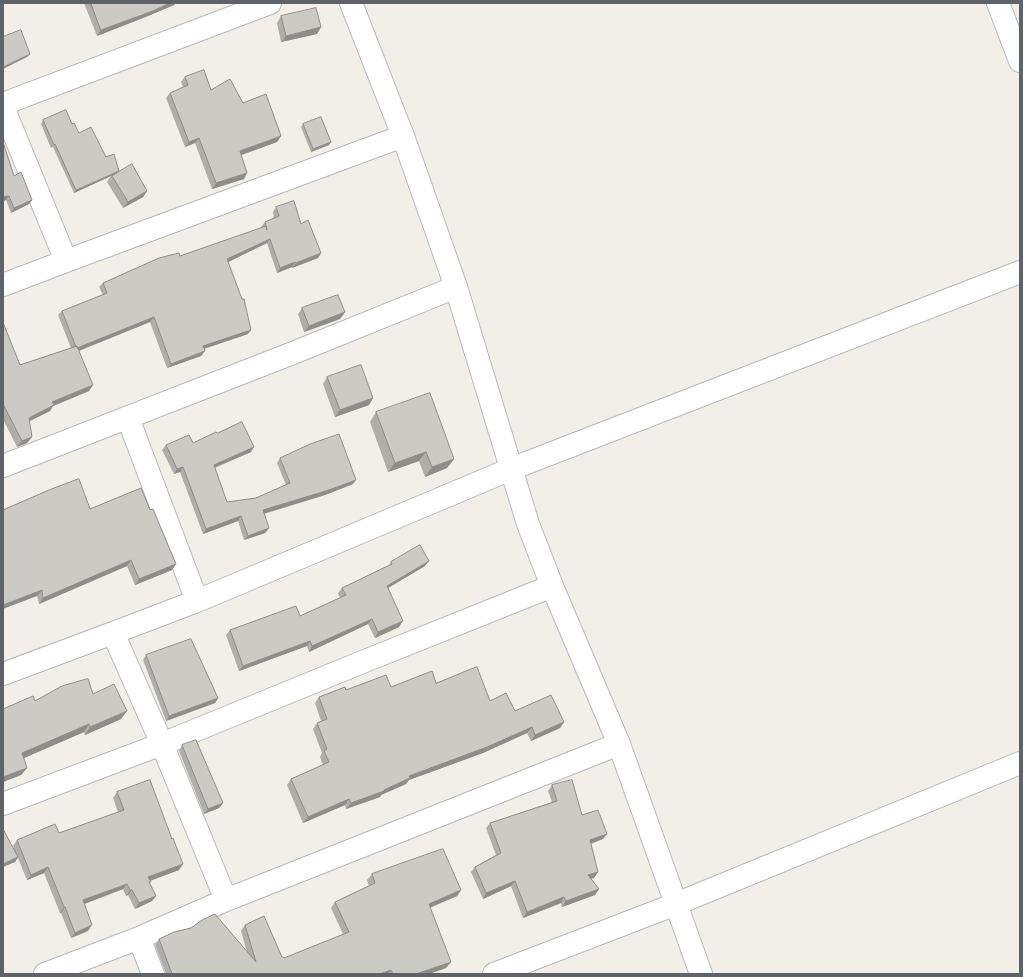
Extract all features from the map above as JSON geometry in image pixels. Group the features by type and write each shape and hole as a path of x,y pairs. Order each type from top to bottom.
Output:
{"street":[{"path":"3,104 270,3"},
{"path":"351,3 403,136 456,287 525,516 552,586 620,744 701,974"},
{"path":"998,3 1020,61"},
{"path":"3,107 66,261"},
{"path":"3,285 403,136"},
{"path":"3,674 197,601 511,469 1020,272"},
{"path":"3,466 128,418 456,287"},
{"path":"128,418 197,601"},
{"path":"3,804 162,744 552,586"},
{"path":"113,633 162,744 226,900"},
{"path":"45,974 139,938 226,900 620,744"},
{"path":"494,974 676,904 1020,763"},
{"path":"139,938 153,974"}],"building":[{"path":"91,3 170,3 153,11 101,30"},
{"path":"316,8 321,27 286,36 281,16"},
{"path":"21,30 30,54 3,67 3,37"},
{"path":"204,70 211,90 230,79 243,103 266,94 281,136 240,151 247,173 216,183 199,138 189,142 170,93 188,85 185,77"},
{"path":"66,110 72,124 74,123 79,133 91,127 106,157 114,154 119,171 76,190 43,120"},
{"path":"321,117 331,142 313,149 303,124"},
{"path":"3,142 14,176 21,172 32,200 14,208 9,196 3,197"},
{"path":"132,164 147,191 128,202 112,176"},
{"path":"294,201 301,224 308,220 321,253 280,268 270,239 227,259 242,299 244,299 251,330 203,346 205,351 171,364 154,317 77,348 77,346 76,347 62,311 107,293 103,283 159,258 179,253 180,256 266,226 265,222 279,216 276,207"},
{"path":"338,295 345,312 309,326 302,308"},
{"path":"4,325 20,365 77,346 93,385 52,402 54,405 29,418 32,437 22,441 3,404"},
{"path":"361,365 373,398 340,410 327,377"},
{"path":"430,393 454,459 432,467 426,452 395,463 376,412"},
{"path":"242,422 254,447 214,465 227,502 256,498 290,483 280,458 310,444 339,434 356,480 329,490 263,510 269,528 248,536 241,516 206,529 183,467 177,469 166,445 189,435 193,443"},
{"path":"79,479 90,509 141,488 150,510 153,509 176,564 139,579 131,560 43,598 42,590 3,605 3,510"},
{"path":"420,545 429,561 387,586 403,621 378,632 372,619 312,646 310,641 243,666 230,630 296,606 300,616 346,595 342,588 392,564 391,562"},
{"path":"191,639 218,698 169,716 146,655"},
{"path":"477,667 490,701 506,693 515,711 551,695 564,722 535,735 532,727 487,747 409,776 410,778 384,791 351,803 349,799 308,817 291,779 329,762 324,751 327,749 317,723 327,719 319,697 345,687 346,690 386,675 391,687 432,671 436,683"},
{"path":"88,679 93,694 114,684 127,711 90,727 89,724 22,753 27,768 3,777 3,709 33,696 35,701 62,686"},
{"path":"196,740 223,803 208,809 182,745"},
{"path":"150,780 183,864 148,877 156,896 139,903 127,884 83,900 92,925 75,933 48,867 31,875 17,840 55,824 59,833 124,810 117,792"},
{"path":"572,780 582,815 598,810 607,834 590,840 598,872 588,875 599,889 566,901 564,897 527,912 515,881 486,893 475,867 501,853 490,823 557,801 552,785"},
{"path":"3,829 18,857 3,864"},
{"path":"443,849 461,890 429,904 451,962 416,974 393,974 391,970 380,974 172,974 159,939 174,932 191,928 202,920 215,914 256,962 245,925 264,916 282,957 284,958 349,932 335,902 375,883 372,874"}]}
